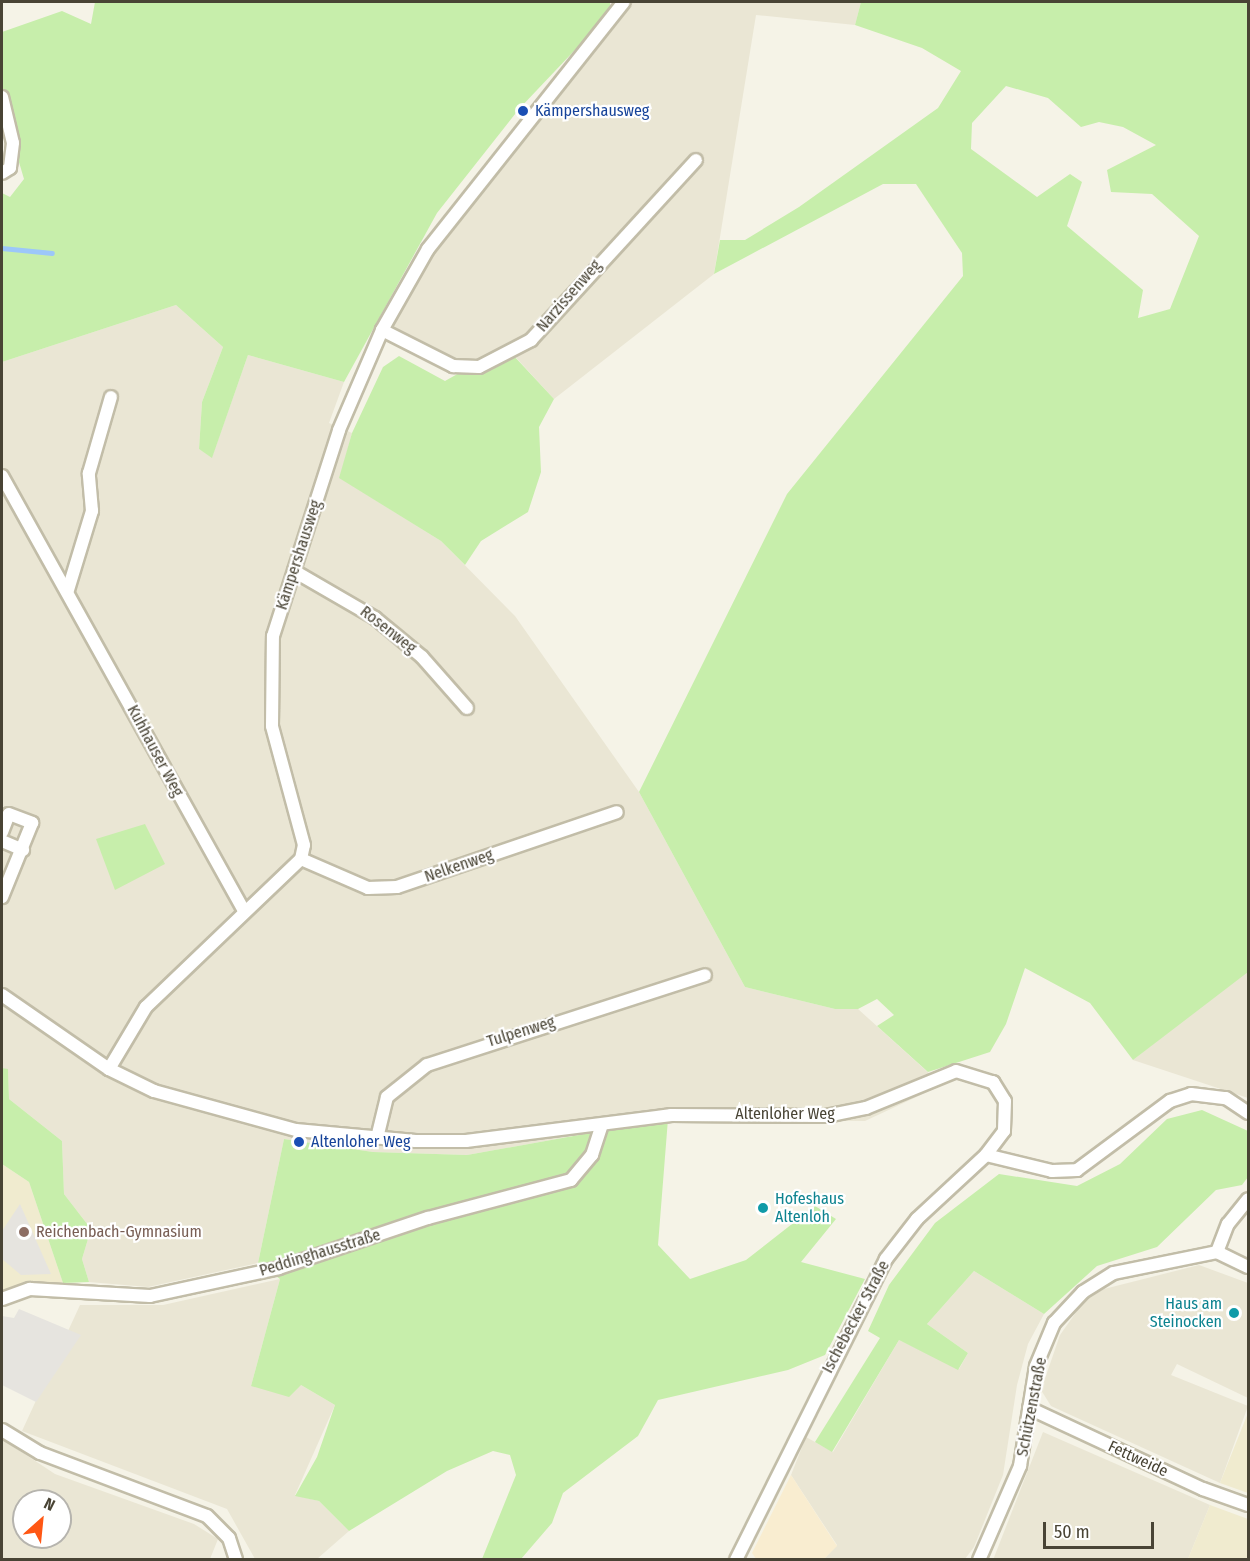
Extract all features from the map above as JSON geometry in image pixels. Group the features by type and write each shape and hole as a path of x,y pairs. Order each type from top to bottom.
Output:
{"street":[{"name":"Kämpershausweg","path":"301,859 304,844 272,726 268,689 273,636 339,430 382,330 448,218 624,2"},
{"path":"2,96 13,143 10,168 2,172"},
{"name":"Narzissenweg","path":"382,330 453,366 479,367 531,340 696,160"},
{"path":"68,590 92,511 89,473 111,397"},
{"name":"Kuhhauser Weg","path":"2,476 68,590 244,911"},
{"name":"Rosenweg","path":"294,571 375,618 422,657 467,708"},
{"name":"Nelkenweg","path":"301,859 368,888 397,886 617,812"},
{"path":"2,832 9,814 32,823 2,897"},
{"path":"2,841 22,850"},
{"path":"2,995 109,1069 146,1007 301,859"},
{"name":"Tulpenweg","path":"377,1138 387,1097 427,1065 705,975"},
{"name":"Altenloher Weg","path":"109,1069 154,1091 266,1124 377,1138 466,1142 671,1115 826,1116 866,1108 943,1074 982,1075"},
{"name":"Ischebecker Straße","path":"736,1560 886,1259 917,1219 986,1155 1004,1131 1006,1112 1001,1093 982,1075"},
{"path":"986,1155 1052,1171 1077,1170 1170,1101 1191,1094 1226,1098 1248,1113"},
{"name":"Peddinghausstraße","path":"2,1299 30,1289 150,1296 279,1268 428,1218 571,1180 592,1155 602,1125"},
{"path":"1246,1203 1216,1252 1248,1267"},
{"name":"Schützenstraße","path":"979,1560 1020,1466 1036,1366 1054,1323 1083,1292 1114,1273 1216,1252"},
{"name":"Fettweide","path":"1029,1408 1203,1489 1248,1505"},
{"path":"2,1430 40,1453 207,1516 229,1538 236,1560"}],"shaded area":[{"path":"630,2 861,2 855,25 756,15 714,274 554,399 509,350 479,365 454,364 390,329 453,222"},
{"path":"176,305 223,347 202,402 199,449 212,457 248,355 344,382 329,423 352,433 340,478 441,541 515,616 639,792 745,987 835,1009 858,1009 942,1085 865,1121 668,1119 467,1155 373,1152 284,1139 258,1263 148,1287 89,1282 82,1259 91,1229 64,1194 62,1141 9,1099 8,1070 2,1068 2,362"},
{"path":"1248,972 1248,1098 1133,1060 1243,973"},
{"name":"Reichenbach-Gymnasium","path":"2,1164 29,1182 63,1283 2,1305"},
{"path":"20,1204 51,1274 21,1275 2,1259 2,1231"},
{"path":"1199,1265 1248,1283 1248,1398 1177,1364 1171,1375 1248,1406 1220,1483 1051,1406 1041,1390 1060,1335 1084,1301 1104,1289"},
{"path":"974,1271 1044,1314 1028,1344 1017,1385 1003,1475 974,1547 965,1559 824,1559 837,1545 791,1475 806,1437 833,1452 899,1340 959,1369 968,1353 927,1324"},
{"path":"280,1279 251,1386 301,1385 335,1405 295,1495 319,1501 349,1531 317,1559 255,1559 227,1509 22,1431 80,1305 163,1305"},
{"path":"19,1309 81,1335 36,1402 2,1385 2,1316 14,1318"},
{"path":"1248,1413 1248,1493 1220,1483"},
{"path":"1043,1432 1210,1505 1188,1559 993,1560"},
{"path":"2,1439 55,1474 194,1524 218,1539 210,1559 2,1559"},
{"path":"791,1475 837,1546 824,1559 756,1559 752,1553"},
{"path":"1210,1505 1248,1519 1248,1559 1188,1559"}],"green space":[{"path":"95,2 610,2 610,13 519,109 437,213 344,382 248,355 212,458 199,449 202,402 223,347 176,305 2,362 2,193 10,197 24,179 2,105 2,32 62,11 91,24"},
{"path":"861,2 1248,2 1248,972 1133,1060 1090,1003 1025,968 1006,1024 990,1052 928,1072 877,1026 894,1015 877,999 858,1009 835,1009 745,987 639,792 787,494 963,276 962,253 916,184 883,184 714,274 720,240 745,240 799,207 938,108 961,71 922,48 855,25","holes":["1006,86 1048,98 1081,127 1099,122 1123,127 1156,145 1107,170 1111,192 1152,194 1199,236 1170,309 1138,318 1143,290 1067,226 1082,182 1070,174 1037,197 971,149 972,123"]},
{"path":"513,355 554,399 539,427 541,472 528,512 481,541 465,565 441,541 339,478 352,433 383,367 399,356 445,381 461,372 485,372"},
{"path":"145,824 165,864 115,890 96,839"},
{"path":"2,1068 8,1069 9,1099 62,1141 64,1194 91,1229 82,1259 89,1282 63,1283 29,1182 2,1164"},
{"path":"1202,1110 1248,1131 1248,1177 1242,1185 1216,1190 1157,1247 1097,1266 1044,1314 974,1271 927,1324 968,1353 958,1370 899,1340 832,1452 815,1442 880,1338 868,1331 889,1285 935,1223 999,1174 1077,1186 1120,1164 1167,1119"},
{"path":"668,1119 658,1245 690,1279 746,1260 815,1206 836,1219 801,1262 865,1279 825,1355 788,1370 658,1400 638,1436 563,1493 552,1523 521,1559 482,1559 516,1475 510,1455 493,1451 447,1471 349,1531 319,1501 295,1496 317,1457 335,1405 301,1385 289,1397 251,1386 280,1279 258,1263 284,1139 373,1152 467,1155"}],"waterway":[{"path":"2,248 52,253"}],"place":[{"name":"Kämpershausweg","path":"523,111"},
{"name":"Altenloher Weg","path":"299,1142"},
{"name":"Hofeshaus Altenloh","path":"763,1208"},
{"name":"Reichenbach-Gymnasium","path":"24,1232"},
{"name":"Haus am Steinocken","path":"1234,1313"}]}
